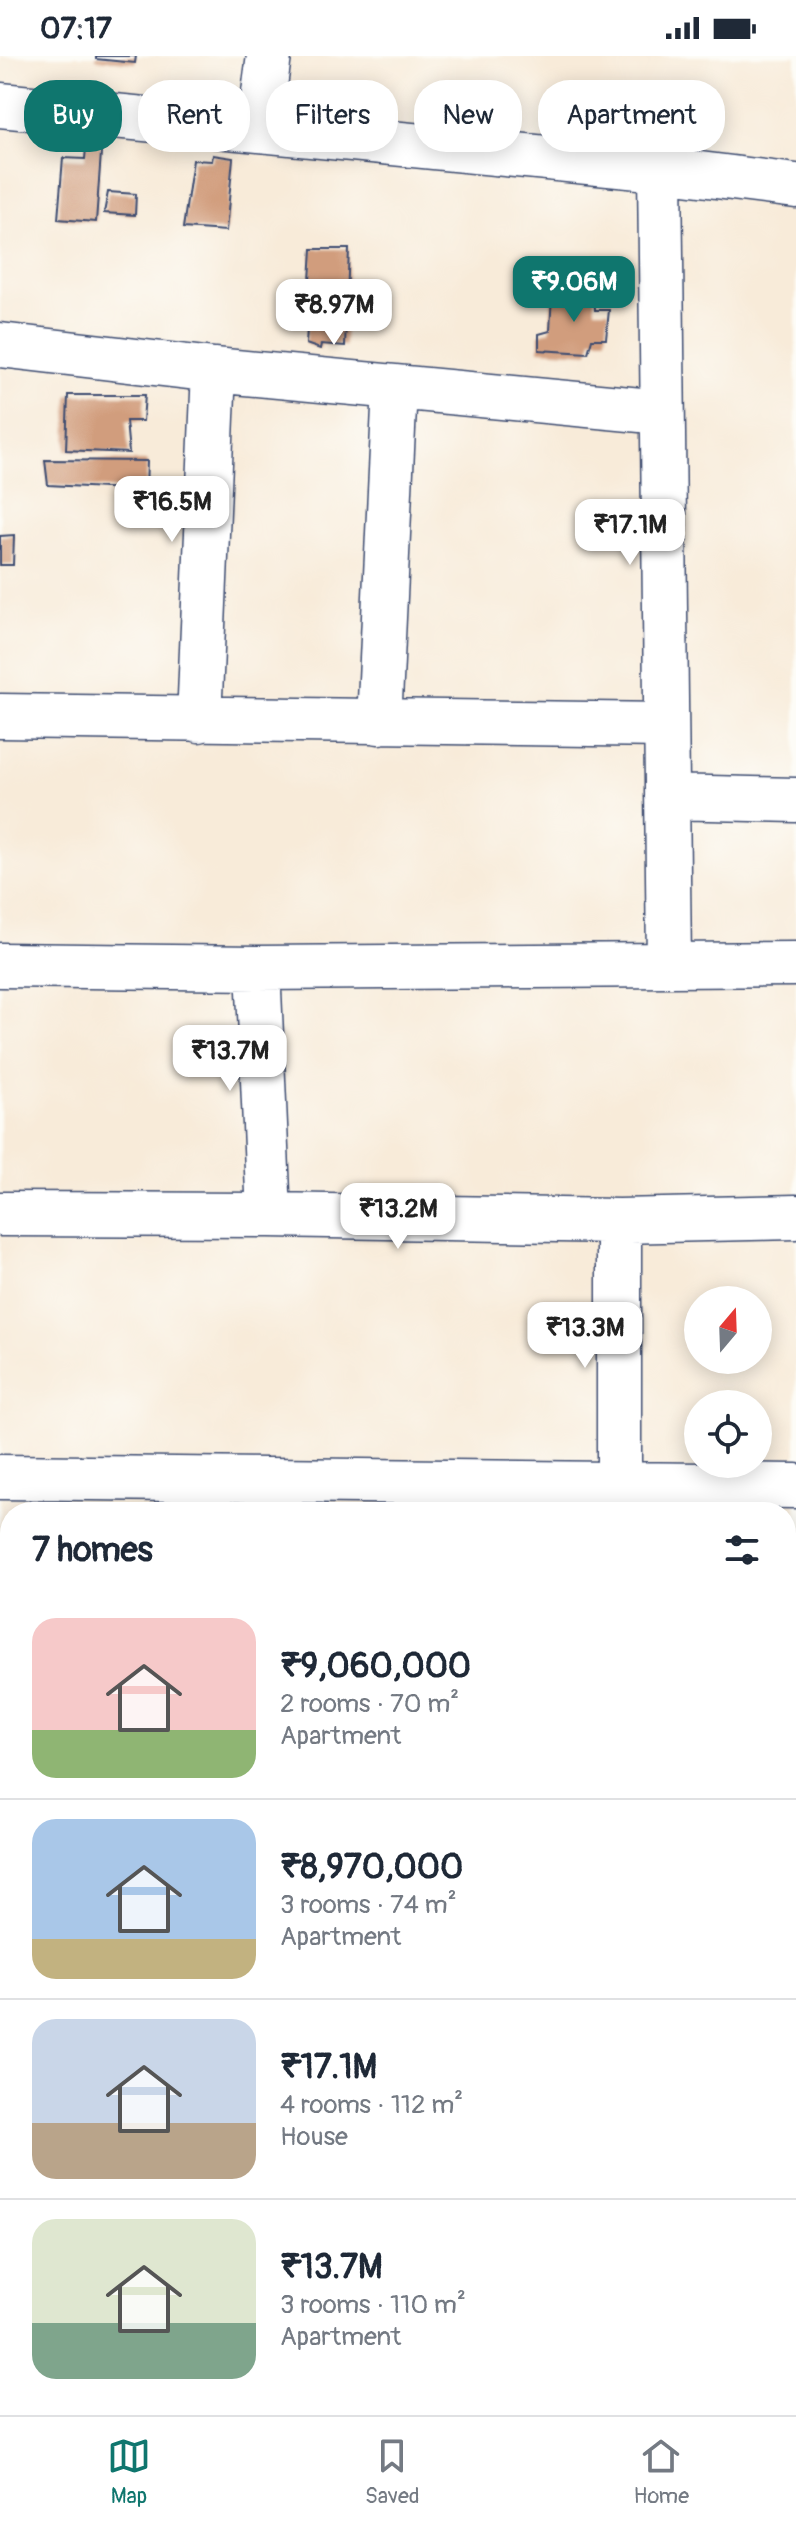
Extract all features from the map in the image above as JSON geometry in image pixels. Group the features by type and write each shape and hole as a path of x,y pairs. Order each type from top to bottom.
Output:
{"street":[{"path":"259,130 269,56"},
{"path":"0,105 660,169 796,186"},
{"path":"660,169 669,964"},
{"path":"0,345 214,370 662,412"},
{"path":"199,720 214,370"},
{"path":"379,722 395,387"},
{"path":"0,716 666,725"},
{"path":"667,797 796,800"},
{"path":"0,965 258,968 796,964"},
{"path":"258,968 269,1215"},
{"path":"0,1214 619,1221 796,1217"},
{"path":"619,1221 621,1498"},
{"path":"0,1477 621,1498 796,1486"}],"building":[{"path":"96,56 136,56 135,63 96,59"},
{"path":"86,152 101,152 96,222 58,219 63,158 85,159"},
{"path":"213,155 233,158 226,231 183,228 193,160 212,161"},
{"path":"108,192 136,194 135,215 104,213"},
{"path":"312,249 349,249 345,346 321,344 320,349 306,344"},
{"path":"552,294 594,294 595,310 609,310 606,339 592,339 588,353 539,350 539,334 550,331"},
{"path":"68,395 145,395 143,421 126,421 129,453 66,450"},
{"path":"45,460 147,461 146,490 48,485"},
{"path":"14,535 13,565 0,565 0,536"}]}
